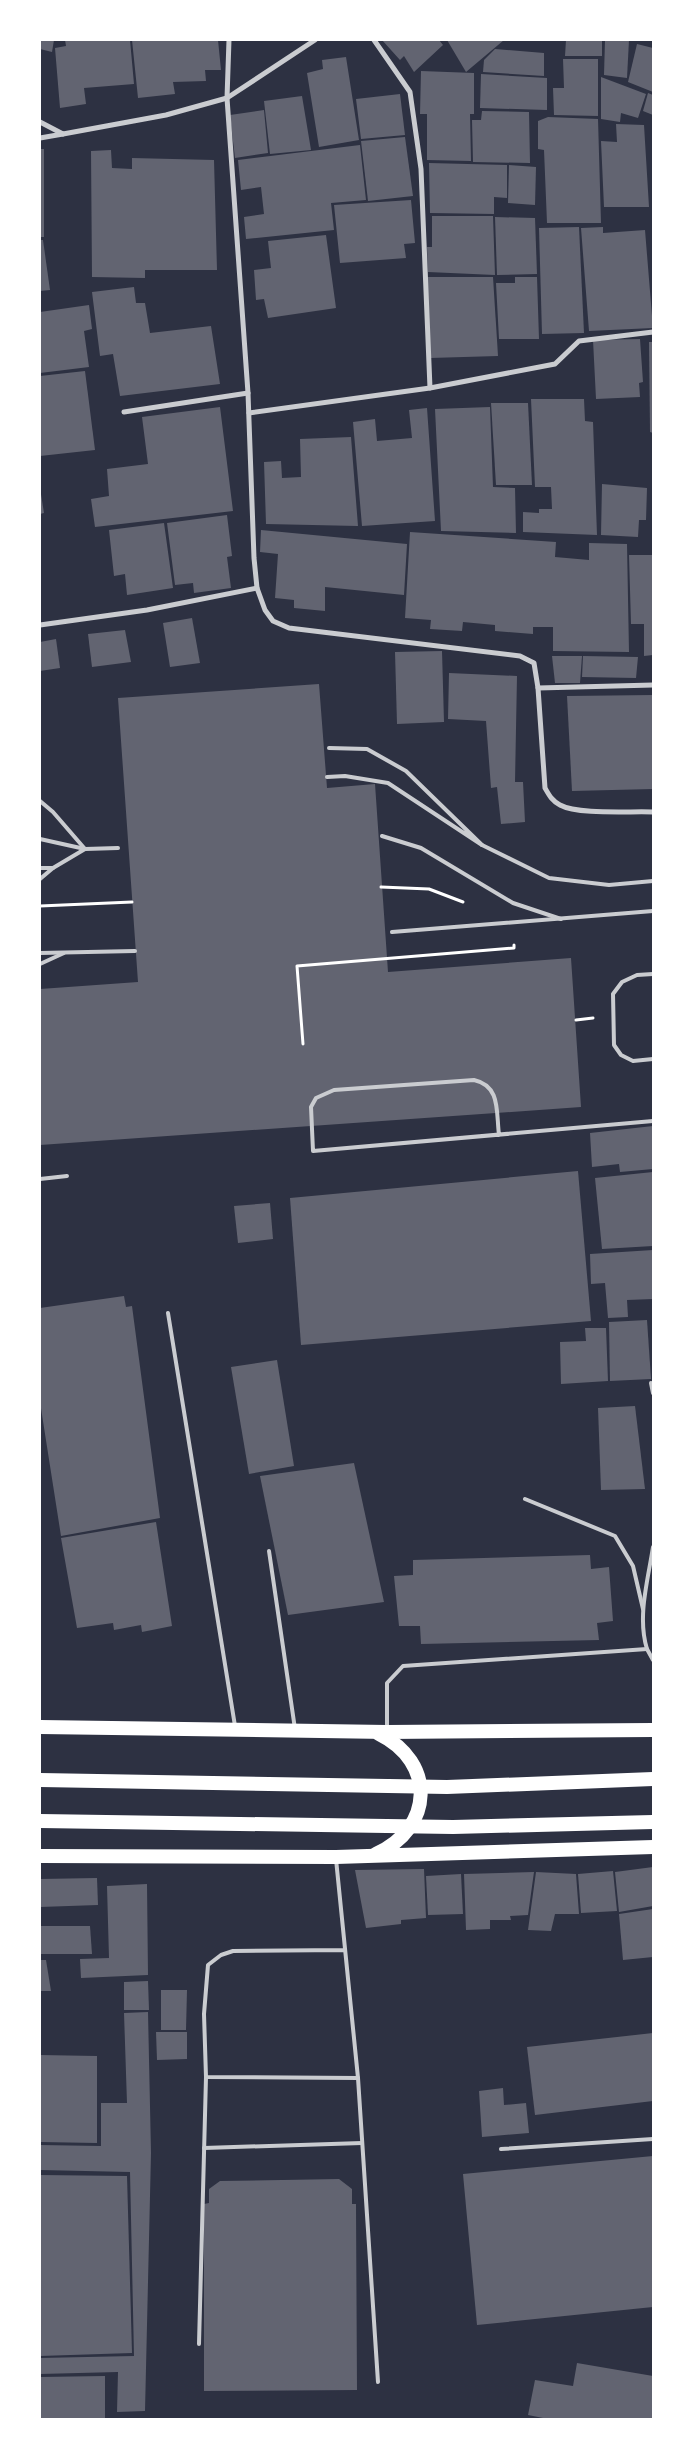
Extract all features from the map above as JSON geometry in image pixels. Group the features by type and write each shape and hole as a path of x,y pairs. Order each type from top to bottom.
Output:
{"highway":[{"path":"40,1727 359,1730 387,1732 653,1730"},
{"path":"356,1857 374,1855 390,1848 405,1836 415,1821 420,1804 421,1786 417,1768 407,1753 394,1741 377,1733 359,1730"},
{"path":"40,1780 446,1787 653,1779"},
{"path":"40,1821 453,1827 653,1822"},
{"path":"40,1856 356,1857 653,1847"}],"street":[{"path":"230,40 227,98 248,393 254,558 257,588 265,610 273,621 289,628 520,656 534,663 538,688 545,788 552,800 561,806 574,810 653,812"},
{"path":"40,138 166,115 227,98 315,40"},
{"path":"374,40 410,92 422,169 430,388"},
{"path":"40,122 63,134"},
{"path":"249,413 430,388 555,364 579,341 653,332"},
{"path":"124,412 248,393"},
{"path":"40,625 147,610 257,588"},
{"path":"538,688 653,685"}],"lane":[{"path":"328,748 367,749 406,771 482,845"},
{"path":"328,777 345,776 388,783 482,845 549,878 609,885 653,881"},
{"path":"40,801 53,812 85,849"},
{"path":"382,836 421,848 513,904 563,920"},
{"path":"40,839 85,849 118,848"},
{"path":"40,879 53,868 85,849"},
{"path":"40,868 53,868"},
{"path":"392,932 563,920 653,911"},
{"path":"40,954 135,951"},
{"path":"40,964 66,952"},
{"path":"653,974 637,975 622,982 613,994 614,1045 621,1055 632,1061 653,1059"},
{"path":"499,1135 494,1090 485,1082 474,1080 334,1090 316,1098 310,1107 313,1151 499,1135 653,1120"},
{"path":"40,1179 67,1176"},
{"path":"168,1313 235,1730"},
{"path":"651,1383 653,1393"},
{"path":"524,1499 615,1536 633,1566 643,1611"},
{"path":"653,1547 643,1611 643,1635 653,1660"},
{"path":"269,1550 295,1730"},
{"path":"387,1732 387,1683 403,1666 647,1649"},
{"path":"336,1857 358,2078 378,2382"},
{"path":"198,2344 206,2077 204,2014 208,1965 221,1955 233,1951 344,1950"},
{"path":"206,2077 358,2078"},
{"path":"501,2149 653,2139"},
{"path":"204,2148 362,2143"}],"path":[{"path":"40,906 132,902"}],"building":[{"path":"40,40 54,40 52,52 40,49"},
{"path":"65,40 130,40 134,84 84,88 86,104 60,108 55,48 66,46"},
{"path":"132,40 218,40 221,70 205,70 206,81 173,82 175,94 138,98"},
{"path":"382,40 439,40 443,45 414,72 404,56 400,60"},
{"path":"447,40 504,40 466,72"},
{"path":"566,40 602,40 602,56 565,56"},
{"path":"605,40 629,40 627,78 604,75"},
{"path":"637,44 653,48 653,92 628,82"},
{"path":"495,49 544,53 544,76 483,72 484,60"},
{"path":"346,57 359,140 319,147 307,73 323,69 322,60"},
{"path":"563,59 598,59 598,116 554,115 553,88 564,88"},
{"path":"421,71 474,73 474,114 470,114 471,161 427,160 427,114 420,114"},
{"path":"481,74 547,78 547,110 480,108"},
{"path":"601,77 646,94 638,118 621,113 620,122 601,119"},
{"path":"648,93 653,95 653,115 643,111"},
{"path":"400,94 405,135 361,139 356,99"},
{"path":"302,96 311,150 270,154 264,101"},
{"path":"264,110 268,153 235,158 230,115"},
{"path":"482,111 529,112 530,163 473,162 472,120 481,120"},
{"path":"548,117 598,119 601,223 547,223 544,150 538,149 538,121"},
{"path":"616,124 644,125 649,207 604,207 601,141 617,142"},
{"path":"405,137 413,196 368,201 361,141"},
{"path":"360,145 366,200 331,203 334,230 246,239 244,217 264,214 261,187 241,190 238,160"},
{"path":"40,149 44,149 44,237 40,237"},
{"path":"111,150 112,168 132,169 132,158 214,160 217,270 145,270 145,278 92,277 91,151"},
{"path":"429,163 507,165 507,198 494,197 494,214 430,213"},
{"path":"509,165 536,167 535,205 508,203"},
{"path":"411,200 415,243 404,244 406,258 340,263 334,205"},
{"path":"432,216 493,216 495,275 428,272 427,247 432,247"},
{"path":"495,217 535,218 537,274 497,275"},
{"path":"579,227 584,333 542,334 539,228"},
{"path":"603,227 603,233 645,230 653,328 589,331 581,228"},
{"path":"326,235 336,308 268,318 264,299 256,300 254,270 271,268 268,241"},
{"path":"40,240 43,240 50,290 40,291"},
{"path":"427,277 493,277 498,356 430,358"},
{"path":"515,277 537,277 539,339 499,339 496,283 515,283"},
{"path":"134,287 136,303 145,303 150,333 211,326 220,384 120,396 113,354 100,356 92,292"},
{"path":"89,305 92,329 84,331 89,367 40,373 40,312"},
{"path":"640,339 643,382 639,383 640,397 596,399 593,340"},
{"path":"649,342 653,342 653,433 650,432"},
{"path":"85,371 95,450 40,456 40,376"},
{"path":"531,399 584,399 585,421 593,422 597,535 523,532 523,512 539,513 539,509 552,509 551,487 535,487"},
{"path":"491,403 528,403 532,485 496,485"},
{"path":"220,407 233,511 95,527 91,499 109,496 107,469 148,464 142,417"},
{"path":"490,407 493,487 515,488 516,533 441,531 435,409"},
{"path":"427,408 435,521 362,526 353,422 375,419 377,441 412,438 409,410"},
{"path":"351,437 358,526 266,524 264,462 281,461 282,478 301,477 300,439"},
{"path":"602,484 647,488 646,520 639,520 638,537 601,535"},
{"path":"40,488 44,513 40,514"},
{"path":"227,515 232,556 227,557 231,588 194,593 193,583 175,585 167,523"},
{"path":"164,523 173,588 127,595 125,574 114,576 109,530"},
{"path":"261,530 407,544 404,595 325,587 325,611 294,608 294,600 275,598 278,554 260,552"},
{"path":"410,532 556,542 555,557 589,560 589,543 627,544 629,652 553,651 553,627 533,627 533,634 495,631 495,625 463,622 462,631 430,629 431,620 405,618"},
{"path":"629,555 653,555 653,655 644,656 644,624 631,624"},
{"path":"192,618 200,663 170,667 163,623"},
{"path":"125,630 131,662 92,667 88,634"},
{"path":"56,639 60,668 40,671 40,642"},
{"path":"442,651 444,722 397,724 395,652"},
{"path":"552,656 582,656 580,683 555,683"},
{"path":"583,656 638,657 636,678 582,677"},
{"path":"449,673 517,676 515,782 523,782 525,822 501,824 497,787 491,788 486,721 448,719"},
{"path":"319,684 327,788 375,784 388,972 571,958 581,1107 40,1145 40,989 138,982 118,698"},
{"path":"653,695 653,789 572,791 567,696"},
{"path":"653,1126 653,1169 620,1172 619,1164 592,1167 590,1133"},
{"path":"578,1171 591,1321 301,1345 290,1198"},
{"path":"653,1172 653,1246 602,1249 595,1178"},
{"path":"270,1203 273,1239 238,1243 234,1206"},
{"path":"653,1250 653,1299 627,1300 628,1317 608,1318 605,1283 591,1284 590,1254"},
{"path":"124,1296 126,1307 132,1306 160,1518 61,1536 40,1402 40,1308"},
{"path":"647,1320 651,1379 610,1381 609,1322"},
{"path":"585,1328 606,1328 608,1381 561,1384 560,1342 586,1341"},
{"path":"277,1360 294,1466 249,1474 231,1367"},
{"path":"635,1406 645,1489 601,1490 598,1408"},
{"path":"354,1463 384,1602 288,1615 260,1476"},
{"path":"156,1522 172,1626 142,1632 141,1625 114,1630 113,1623 77,1628 61,1538"},
{"path":"590,1555 591,1569 609,1567 613,1621 597,1623 599,1640 421,1644 420,1626 399,1626 394,1576 413,1575 413,1560"},
{"path":"653,1867 653,1906 619,1912 615,1872"},
{"path":"424,1869 426,1918 401,1920 401,1924 366,1928 355,1870"},
{"path":"613,1871 617,1911 581,1913 578,1874"},
{"path":"534,1872 528,1915 510,1916 511,1920 490,1920 490,1929 466,1930 464,1874"},
{"path":"536,1872 576,1874 579,1914 555,1914 551,1931 528,1930"},
{"path":"461,1874 463,1914 428,1915 426,1876"},
{"path":"97,1878 98,1905 40,1907 40,1879"},
{"path":"147,1884 148,1975 81,1978 80,1959 109,1958 107,1886"},
{"path":"653,1909 653,1957 623,1960 619,1914"},
{"path":"40,1926 90,1926 92,1954 40,1954"},
{"path":"40,1960 46,1960 51,1991 40,1991"},
{"path":"148,1981 149,2010 124,2010 124,1982"},
{"path":"161,1990 187,1990 186,2030 161,2030"},
{"path":"148,2012 151,2153 145,2411 117,2412 118,2372 40,2374 40,2358 134,2356 130,2172 40,2170 40,2145 101,2146 101,2103 127,2103 124,2013"},
{"path":"156,2032 187,2032 187,2059 157,2060"},
{"path":"653,2033 653,2101 535,2115 527,2047"},
{"path":"40,2055 97,2056 97,2143 40,2142"},
{"path":"503,2088 504,2105 526,2103 529,2133 482,2137 479,2091"},
{"path":"653,2156 653,2307 477,2325 463,2174"},
{"path":"40,2175 127,2176 132,2353 40,2356"},
{"path":"339,2179 352,2189 352,2204 356,2204 357,2390 204,2391 204,2204 209,2203 209,2189 220,2181"},
{"path":"577,2363 653,2376 653,2419 548,2419 528,2415 535,2380 573,2386"},
{"path":"105,2376 105,2419 40,2419 40,2377"}]}
